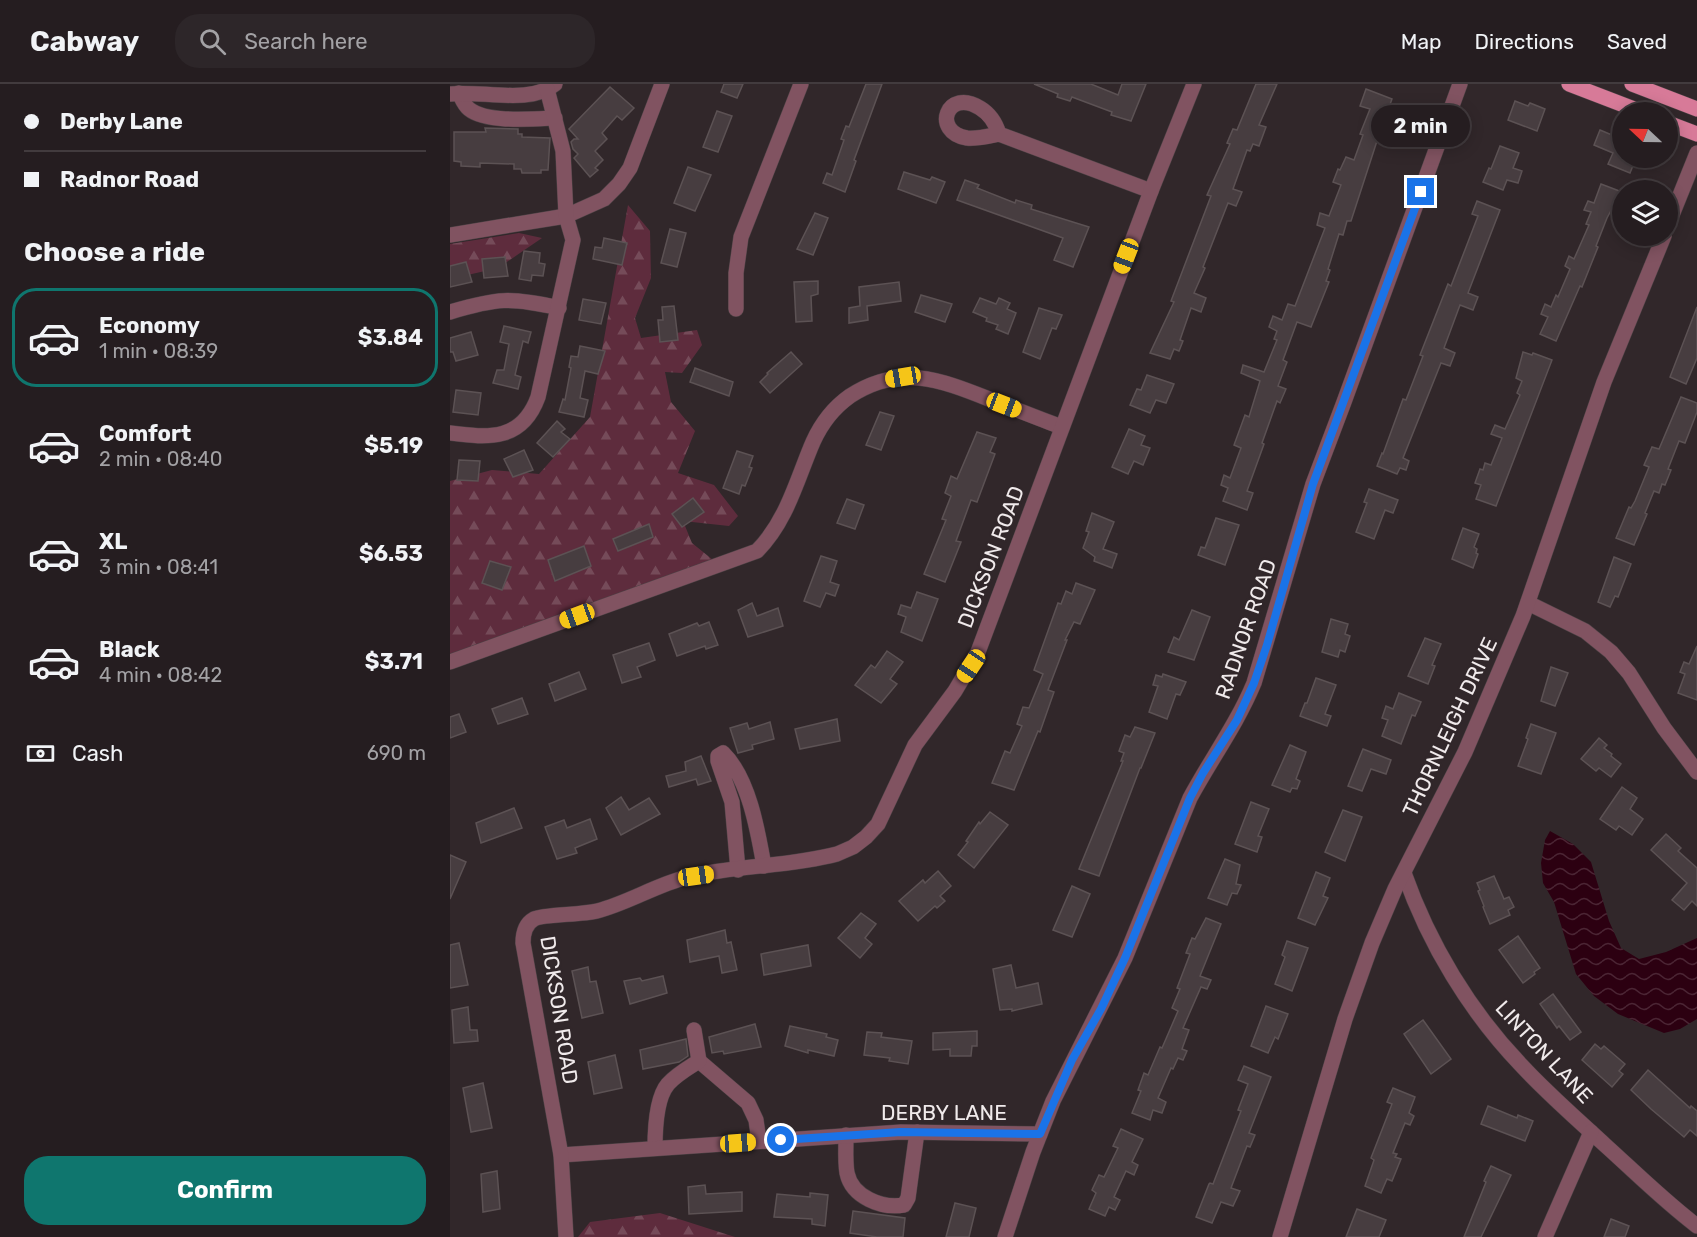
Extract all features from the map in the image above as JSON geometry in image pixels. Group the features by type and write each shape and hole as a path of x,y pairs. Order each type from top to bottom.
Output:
{"main road":[{"path":"1569,84 1616,102"},
{"path":"1632,84 1697,109"},
{"path":"1678,127 1697,134"}],"street":[{"path":"450,233 566,216 604,199 626,176 639,148 662,84"},
{"path":"736,309 735,285 741,237 801,84"},
{"name":"DICKSON ROAD","path":"566,1237 561,1155 523,943 526,927 534,919 542,916 576,915 620,904 684,878 821,858 843,852 867,837 878,824 915,746 955,691 978,652 1151,191 1194,84"},
{"name":"RADNOR ROAD","path":"1005,1237 1040,1134 1072,1060 1101,1009 1125,958 1190,798 1237,720 1254,683 1326,446 1460,84"},
{"path":"450,433 492,436 513,429 531,412 542,382 573,240 566,216 563,151 551,87 534,94 521,95 454,94"},
{"path":"454,94 466,107 489,116 531,120 555,118"},
{"path":"999,134 1151,191"},
{"path":"1678,200 1697,153"},
{"name":"THORNLEIGH DRIVE","path":"1280,1237 1356,986 1385,911 1466,752 1527,603 1604,382 1660,246"},
{"path":"450,312 504,299 525,300 559,308"},
{"path":"450,662 757,550 775,532 814,439 827,417 837,404 876,382 916,377 947,383 1062,427"},
{"path":"1527,603 1585,631 1611,651 1629,673 1664,728 1697,772"},
{"path":"738,870 732,802 718,761 718,756 723,753 733,766 752,807 764,866"},
{"name":"LINTON LANE","path":"1404,873 1431,936 1450,971 1475,1009 1522,1066 1662,1198 1697,1226"},
{"path":"694,1030 699,1061 748,1102 756,1120 759,1141"},
{"path":"655,1148 658,1108 666,1085 699,1061"},
{"path":"846,1135 847,1171 852,1185 869,1200 894,1207 903,1205 908,1198 917,1132"},
{"name":"DERBY LANE","path":"561,1155 846,1135 917,1132 1040,1134"},
{"path":"1545,1237 1591,1132"}],"green space":[{"path":"628,205 650,231 651,278 635,318 641,338 697,330 702,345 682,373 665,372 671,402 695,431 678,473 714,485 738,516 729,526 683,521 692,543 713,560 450,654 450,481 492,470 539,474 590,417"},
{"path":"519,233 542,238 498,268 450,279 450,244"},
{"path":"660,1213 735,1237 578,1237 590,1222"}],"water":[{"path":"1550,831 1573,844 1591,862 1609,921 1621,948 1639,959 1666,952 1697,938 1697,1019 1680,1029 1664,1033 1618,1014 1594,996 1576,974 1554,902 1543,883 1541,863 1545,840"}],"building":[{"path":"724,84 743,84 737,98 721,92"},
{"path":"866,84 882,84 854,160 856,161 845,192 823,183 827,173 832,175 844,140 841,139 846,126 849,127"},
{"path":"1034,84 1091,84 1118,95 1122,84 1146,84 1131,121 1111,115 1112,112 1072,97 1070,101 1057,97 1058,94"},
{"path":"1256,84 1277,84 1259,125 1266,127 1259,146 1253,144 1250,151 1247,150 1233,189 1242,192 1236,206 1228,203 1194,293 1206,298 1201,312 1191,308 1180,340 1183,341 1179,351 1174,349 1170,359 1150,353 1174,302 1171,301 1211,196 1207,195 1230,144 1227,143 1233,129 1237,130"},
{"path":"610,87 634,108 622,120 617,116 602,133 607,139 595,151 603,160 595,168 598,170 590,177 574,158 578,154 571,142 578,139 569,129"},
{"path":"1366,89 1392,99 1388,110 1391,112 1381,142 1377,141 1351,221 1347,221 1343,235 1339,234 1328,269 1330,270 1326,281 1329,282 1311,327 1297,322 1283,360 1287,362 1278,386 1286,389 1280,403 1277,401 1262,443 1264,444 1247,491 1253,493 1247,510 1223,501 1228,488 1221,485 1224,475 1230,478 1241,448 1234,445 1245,415 1249,417 1260,381 1241,373 1243,365 1264,372 1277,340 1274,339 1277,331 1269,327 1273,316 1282,320 1288,304 1295,306 1325,228 1317,225 1320,213 1329,216 1341,185 1333,182 1338,169 1340,170 1346,157 1354,160 1363,135 1360,134 1370,109 1360,106"},
{"path":"1515,101 1528,106 1530,103 1545,109 1537,131 1508,120"},
{"path":"717,111 732,116 718,152 703,147"},
{"path":"485,128 518,129 518,134 522,134 522,137 550,138 548,170 541,170 541,173 522,173 521,169 514,169 514,164 480,163 480,167 461,166 461,162 454,161 454,132 486,132"},
{"path":"1600,130 1612,135 1612,153 1594,145"},
{"path":"1500,146 1519,153 1513,168 1522,171 1518,183 1507,180 1503,190 1483,182"},
{"path":"688,167 711,175 695,211 674,203"},
{"path":"1618,168 1632,168 1630,173"},
{"path":"904,172 945,182 936,203 898,189"},
{"path":"965,180 979,185 977,188 1015,203 1016,200 1032,205 1031,209 1089,227 1073,267 1054,260 1063,238 957,200"},
{"path":"1601,184 1612,188 1612,209 1582,287 1580,286 1556,341 1540,334 1548,317 1541,314 1545,304 1551,307 1556,295 1558,297 1570,269 1565,266 1569,256 1574,259 1589,225 1586,224 1591,212 1584,210 1588,201 1594,203"},
{"path":"1477,201 1500,210 1468,293 1478,297 1473,310 1460,305 1444,348 1455,353 1450,366 1441,363 1403,458 1409,461 1406,470 1400,468 1397,474 1377,466 1403,399 1406,400 1423,356 1420,355 1448,284 1451,286 1478,216 1472,214"},
{"path":"815,213 828,218 813,255 797,249"},
{"path":"670,229 686,233 677,267 661,263"},
{"path":"604,238 627,243 622,265 593,259 595,247 602,248"},
{"path":"524,251 540,253 539,263 545,264 543,276 532,275 531,281 519,279"},
{"path":"505,257 508,276 484,278 482,259"},
{"path":"466,262 472,282 450,287 450,266"},
{"path":"818,281 818,294 811,296 812,321 796,322 794,282"},
{"path":"899,282 901,301 867,306 868,320 849,323 849,308 860,306 859,287"},
{"path":"921,295 952,304 945,322 915,312"},
{"path":"980,298 996,304 999,298 1010,303 1007,309 1016,313 1008,334 996,329 998,325 986,321 987,318 973,312"},
{"path":"583,299 606,303 601,324 579,320"},
{"path":"674,306 678,340 660,342 658,320 663,320 662,307"},
{"path":"1697,307 1697,358 1686,384 1670,377"},
{"path":"1039,308 1062,315 1056,329 1052,328 1040,359 1023,352"},
{"path":"504,326 531,332 528,343 523,341 515,375 521,377 518,389 493,383 497,370 504,370 509,344 500,342"},
{"path":"471,332 478,355 456,361 453,352 450,352 450,338"},
{"path":"580,346 605,351 598,374 585,371 580,398 588,400 584,417 559,412 563,399 565,400 571,356 578,357"},
{"path":"791,352 802,364 770,393 760,382"},
{"path":"1523,352 1552,360 1496,506 1476,499 1481,485 1475,483 1485,463 1491,465 1502,438 1491,434 1495,425 1505,429 1520,395 1517,393 1522,381 1516,378"},
{"path":"695,368 733,382 729,396 690,382"},
{"path":"1147,375 1174,384 1166,403 1156,400 1150,413 1130,405 1137,389 1141,390"},
{"path":"456,390 481,393 478,415 453,412"},
{"path":"1681,397 1697,403 1697,412 1685,443 1679,441 1668,469 1671,470 1665,485 1662,484 1659,493 1654,491 1634,545 1616,538 1649,467 1644,465 1652,447 1659,449"},
{"path":"880,412 894,416 881,450 866,445"},
{"path":"557,421 565,429 561,432 570,439 553,457 537,443"},
{"path":"1129,429 1145,436 1141,445 1150,448 1143,465 1134,461 1128,474 1112,467"},
{"path":"977,432 996,438 990,452 995,454 977,502 971,500 956,541 961,542 945,582 924,574 946,520 942,519 951,496 945,493 951,476 957,479"},
{"path":"524,450 533,470 513,477 504,459"},
{"path":"737,451 753,456 749,467 752,468 739,494 723,488"},
{"path":"459,460 480,461 478,481 457,480"},
{"path":"1369,489 1398,500 1393,513 1385,510 1374,539 1356,532 1367,503 1364,502"},
{"path":"693,498 704,512 682,527 672,514"},
{"path":"847,499 864,505 855,529 837,523"},
{"path":"1092,513 1114,522 1103,549 1117,554 1112,568 1094,561 1095,557 1083,548 1089,532 1086,531"},
{"path":"1216,518 1239,525 1225,565 1198,555 1201,547 1205,548"},
{"path":"649,524 653,537 618,551 613,539"},
{"path":"1463,528 1479,534 1474,547 1478,554 1473,568 1452,559"},
{"path":"584,546 591,566 555,581 548,560"},
{"path":"821,556 837,561 830,582 839,585 835,596 826,593 820,607 804,601"},
{"path":"1614,557 1631,564 1618,597 1615,596 1610,607 1598,602"},
{"path":"490,561 511,567 502,590 482,583"},
{"path":"1076,583 1095,590 1080,624 1074,622 1065,640 1067,640 1048,690 1054,692 1040,732 1038,731 1014,790 992,783 1005,751 1010,753 1022,726 1017,724 1023,707 1029,708 1043,674 1034,670 1058,603 1061,604 1066,591 1072,594"},
{"path":"917,592 938,599 922,641 901,632 906,617 898,614 901,605 911,608"},
{"path":"752,603 757,616 778,608 783,626 748,637 738,610"},
{"path":"1192,610 1210,617 1194,660 1168,652 1174,637 1179,640"},
{"path":"1331,619 1348,624 1345,634 1350,636 1345,652 1340,650 1338,657 1322,652"},
{"path":"709,622 718,645 706,649 705,646 677,656 669,634 697,623 699,626"},
{"path":"1425,638 1441,644 1432,665 1435,666 1428,684 1408,676"},
{"path":"649,643 655,660 637,667 641,677 622,683 613,655"},
{"path":"1697,646 1697,700 1678,693 1685,674 1680,672 1684,662 1689,664"},
{"path":"887,651 903,662 890,679 897,684 881,703 855,685 871,665 875,668"},
{"path":"1551,667 1568,673 1555,706 1541,701"},
{"path":"579,672 586,689 555,701 549,684"},
{"path":"1163,674 1186,682 1180,695 1176,694 1167,719 1149,712 1158,686 1153,685 1156,675 1162,677"},
{"path":"1316,678 1336,685 1325,714 1331,716 1327,726 1300,716"},
{"path":"1399,693 1421,702 1415,716 1412,715 1401,744 1382,736 1388,720 1382,718 1386,706 1393,709"},
{"path":"522,698 528,714 498,724 492,709"},
{"path":"459,714 466,732 450,738 450,717"},
{"path":"837,719 840,741 800,749 795,729"},
{"path":"770,722 774,739 752,745 753,749 738,753 730,728 747,723 749,729"},
{"path":"1531,724 1556,733 1541,774 1518,766"},
{"path":"1135,727 1155,733 1099,876 1079,869 1123,761 1121,761 1124,753 1119,751 1125,735 1130,737"},
{"path":"1599,738 1607,745 1604,748 1621,764 1611,777 1599,768 1596,771 1581,759"},
{"path":"1290,745 1306,752 1296,779 1300,781 1297,789 1292,788 1290,792 1272,785"},
{"path":"1363,749 1391,760 1386,774 1371,769 1362,791 1348,786"},
{"path":"701,756 711,781 698,785 696,779 669,787 666,776 686,771 685,762"},
{"path":"1622,787 1637,798 1630,809 1643,819 1632,835 1619,826 1616,830 1600,819"},
{"path":"621,797 629,810 649,798 660,814 621,835 606,808"},
{"path":"1251,802 1269,809 1258,836 1262,837 1257,852 1235,844"},
{"path":"514,808 522,828 481,843 476,823"},
{"path":"1343,810 1362,817 1345,861 1325,852"},
{"path":"990,812 1008,825 974,868 958,855 979,822 980,824"},
{"path":"590,819 597,839 575,848 577,853 557,859 545,827 564,820 567,828"},
{"path":"1666,834 1681,848 1678,851 1697,868 1697,906 1692,901 1684,910 1672,900 1687,883 1651,850"},
{"path":"450,855 466,862 450,899"},
{"path":"1225,859 1240,865 1236,884 1241,885 1237,894 1232,893 1227,905 1208,898"},
{"path":"938,871 951,886 940,896 945,901 937,908 935,906 918,921 899,901 923,880 925,883"},
{"path":"1316,872 1330,878 1323,896 1328,898 1315,925 1298,918"},
{"path":"1494,876 1504,899 1509,897 1514,907 1508,910 1510,915 1490,924 1477,883"},
{"path":"1072,886 1090,894 1072,937 1053,930"},
{"path":"861,913 876,924 865,938 872,944 860,958 838,938"},
{"path":"1206,918 1221,924 1200,976 1211,980 1207,989 1201,987 1183,1028 1189,1030 1182,1049 1187,1051 1183,1060 1178,1058 1173,1069 1171,1068 1158,1098 1166,1102 1162,1113 1153,1110 1150,1120 1132,1113 1141,1091 1138,1090 1144,1073 1148,1075 1160,1047 1162,1048 1178,1011 1172,1008 1190,954 1186,953 1192,938 1195,939"},
{"path":"725,930 727,943 731,942 737,970 722,973 719,956 690,962 687,940"},
{"path":"1518,936 1540,968 1523,983 1499,950"},
{"path":"1287,941 1308,948 1292,991 1275,984 1285,957 1282,955"},
{"path":"459,943 468,985 450,988 450,945"},
{"path":"808,945 811,966 764,975 761,954"},
{"path":"1011,965 1016,988 1038,983 1042,1004 1012,1011 1012,1009 1000,1010 993,969"},
{"path":"588,967 590,982 596,981 603,1013 582,1018 572,971"},
{"path":"663,976 667,993 630,1004 624,981 640,978 642,981"},
{"path":"1553,994 1581,1032 1570,1040 1559,1026 1557,1028 1540,1004"},
{"path":"1266,1006 1288,1014 1278,1039 1275,1037 1268,1053 1251,1046"},
{"path":"468,1007 470,1030 477,1030 478,1041 454,1043 452,1010"},
{"path":"1423,1020 1451,1059 1431,1074 1404,1034"},
{"path":"755,1024 761,1047 724,1054 723,1051 712,1053 709,1037"},
{"path":"790,1026 827,1034 826,1037 838,1040 834,1056 808,1050 808,1053 785,1046"},
{"path":"977,1031 977,1046 972,1046 971,1056 950,1056 950,1049 933,1050 933,1033"},
{"path":"867,1032 882,1033 881,1037 912,1041 908,1064 889,1061 890,1058 864,1055"},
{"path":"686,1039 688,1056 679,1062 643,1069 640,1050"},
{"path":"1595,1044 1601,1049 1604,1046 1625,1064 1619,1071 1623,1074 1612,1087 1582,1060"},
{"path":"615,1055 622,1088 594,1094 588,1062"},
{"path":"1244,1066 1271,1077 1249,1133 1255,1135 1250,1147 1247,1146 1231,1188 1240,1191 1233,1206 1221,1202 1212,1223 1196,1217 1209,1184 1213,1184 1241,1111 1238,1110 1248,1084 1238,1080"},
{"path":"1648,1070 1690,1108 1691,1106 1697,1111 1697,1136 1690,1130 1684,1137 1631,1090"},
{"path":"483,1083 492,1128 471,1132 463,1088"},
{"path":"1393,1088 1415,1097 1409,1113 1414,1116 1410,1125 1405,1123 1393,1153 1397,1154 1395,1157 1401,1159 1392,1181 1387,1179 1381,1193 1365,1186 1374,1160 1371,1158 1392,1104 1387,1102"},
{"path":"1488,1106 1517,1118 1518,1115 1533,1121 1525,1141 1481,1124"},
{"path":"1121,1129 1143,1139 1132,1162 1138,1165 1134,1175 1126,1171 1114,1197 1120,1200 1115,1210 1109,1207 1105,1216 1089,1209 1096,1193 1092,1190 1099,1175 1104,1177 1118,1148 1113,1146"},
{"path":"1491,1166 1511,1175 1481,1237 1464,1237 1486,1182 1484,1181"},
{"path":"497,1171 500,1209 483,1212 481,1174"},
{"path":"705,1185 706,1194 742,1192 742,1211 689,1214 688,1187"},
{"path":"810,1193 828,1195 825,1226 812,1224 812,1219 774,1217 777,1194 810,1197"},
{"path":"955,1203 976,1208 969,1237 946,1237"},
{"path":"1357,1209 1386,1220 1379,1237 1346,1237"},
{"path":"853,1211 905,1218 903,1237 877,1237 850,1233"},
{"path":"1611,1219 1629,1226 1625,1237 1604,1237"}],"route":[{"path":"781,1140 901,1132 1040,1134 1072,1060 1101,1009 1125,958 1190,798 1250,694 1267,645 1313,484 1421,192"}]}
